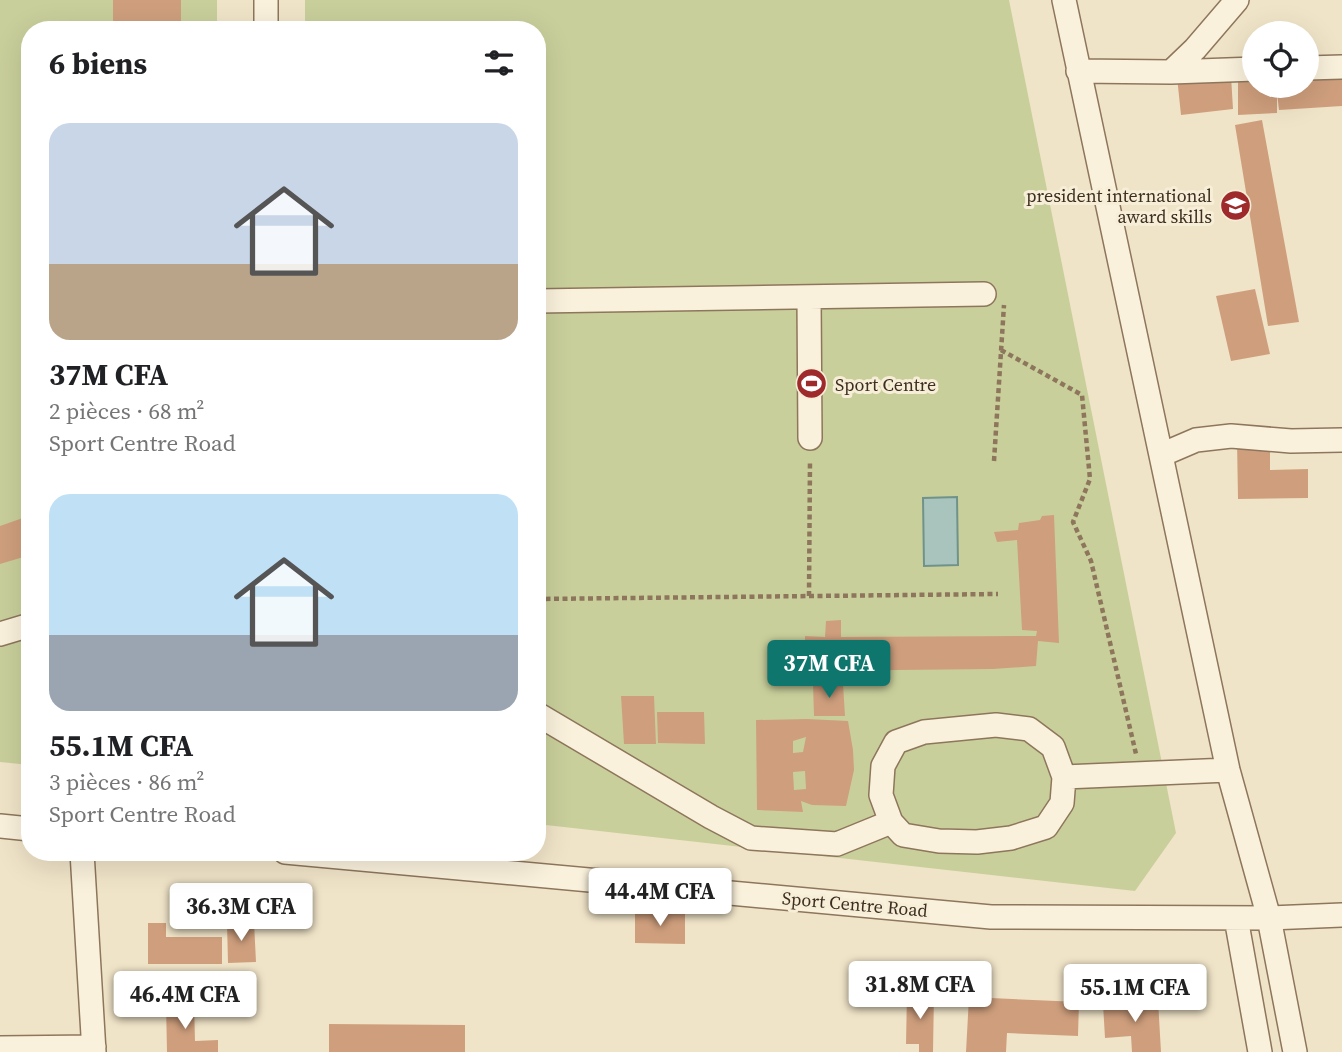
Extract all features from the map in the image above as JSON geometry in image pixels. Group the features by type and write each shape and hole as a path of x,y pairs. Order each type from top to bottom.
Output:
{"street":[{"path":"266,0 266,21"},
{"path":"1064,0 1228,770 1269,918 1295,1050 1267,1052"},
{"path":"1171,72 1195,50 1237,0"},
{"path":"1319,68 1342,67"},
{"path":"1078,71 1242,69"},
{"path":"546,301 984,294"},
{"path":"809,297 810,449"},
{"path":"1161,454 1196,440 1231,436 1291,441 1342,440"},
{"path":"0,634 21,628"},
{"path":"546,720 751,838 837,844 891,822"},
{"path":"996,725 1029,729 1052,747 1064,777 1062,803 1046,827 1012,838 977,842 939,841 903,835 891,822 881,795 883,766 896,742 924,732 996,725"},
{"path":"1064,777 1228,770"},
{"path":"0,826 21,828"},
{"path":"0,1048 94,1049 83,861"},
{"name":"Sport Centre Road","path":"383,861 991,917 1269,918 1342,915"},
{"path":"1236,918 1259,1052"}],"path":[{"path":"984,294 1004,301 994,461"},
{"path":"1001,350 1082,395 1090,479 1073,522 1091,561 1140,772"},
{"path":"809,596 810,449"},
{"path":"546,599 998,594"}],"green space":[{"path":"0,0 217,0 217,21 21,21 21,764 0,762"},
{"name":"Sport Centre","path":"305,0 1009,0 1176,833 1135,891 546,825 546,21 305,21"}],"water":[{"path":"957,497 958,565 924,566 923,498"}],"building":[{"path":"113,0 181,0 181,21 113,21"},
{"path":"1231,76 1233,109 1181,115 1177,77"},
{"path":"1319,76 1342,76 1342,106 1279,110 1278,98 1319,98"},
{"path":"1238,78 1242,78 1242,98 1277,98 1277,113 1238,115"},
{"path":"1262,120 1299,322 1268,326 1235,125"},
{"path":"1255,289 1270,354 1231,361 1216,296"},
{"path":"1237,441 1270,441 1270,470 1308,469 1308,498 1238,499"},
{"path":"1054,515 1059,643 1038,641 1036,666 805,671 805,636 825,637 826,621 841,620 841,637 1036,636 1037,631 1022,630 1017,540 997,542 994,532 1018,530 1019,523"},
{"path":"20,519 21,558 0,564 0,526"},
{"path":"813,683 843,684 845,716 814,716"},
{"path":"621,696 654,696 656,744 624,744"},
{"path":"657,712 704,712 705,744 658,743"},
{"path":"756,720 848,721 854,770 846,806 812,805 801,801 803,812 757,810","holes":["806,737 803,752 793,753 793,741","805,771 806,789 794,790 793,772"]},
{"path":"635,912 685,913 685,944 635,943"},
{"path":"254,922 256,962 228,963 227,923"},
{"path":"148,923 166,923 166,937 222,937 222,964 148,964"},
{"path":"907,993 934,994 933,1052 919,1052 919,1044 906,1044"},
{"path":"969,997 1079,1002 1078,1036 1007,1033 1006,1052 966,1052"},
{"path":"1158,1000 1161,1052 1132,1052 1131,1036 1105,1038 1103,1004"},
{"path":"194,1003 195,1041 218,1040 218,1052 167,1052 166,1004"},
{"path":"329,1024 465,1025 465,1052 329,1052"}],"place":[{"name":"president international award skills","path":"1235,205"},
{"name":"Sport Centre","path":"812,384"}]}
